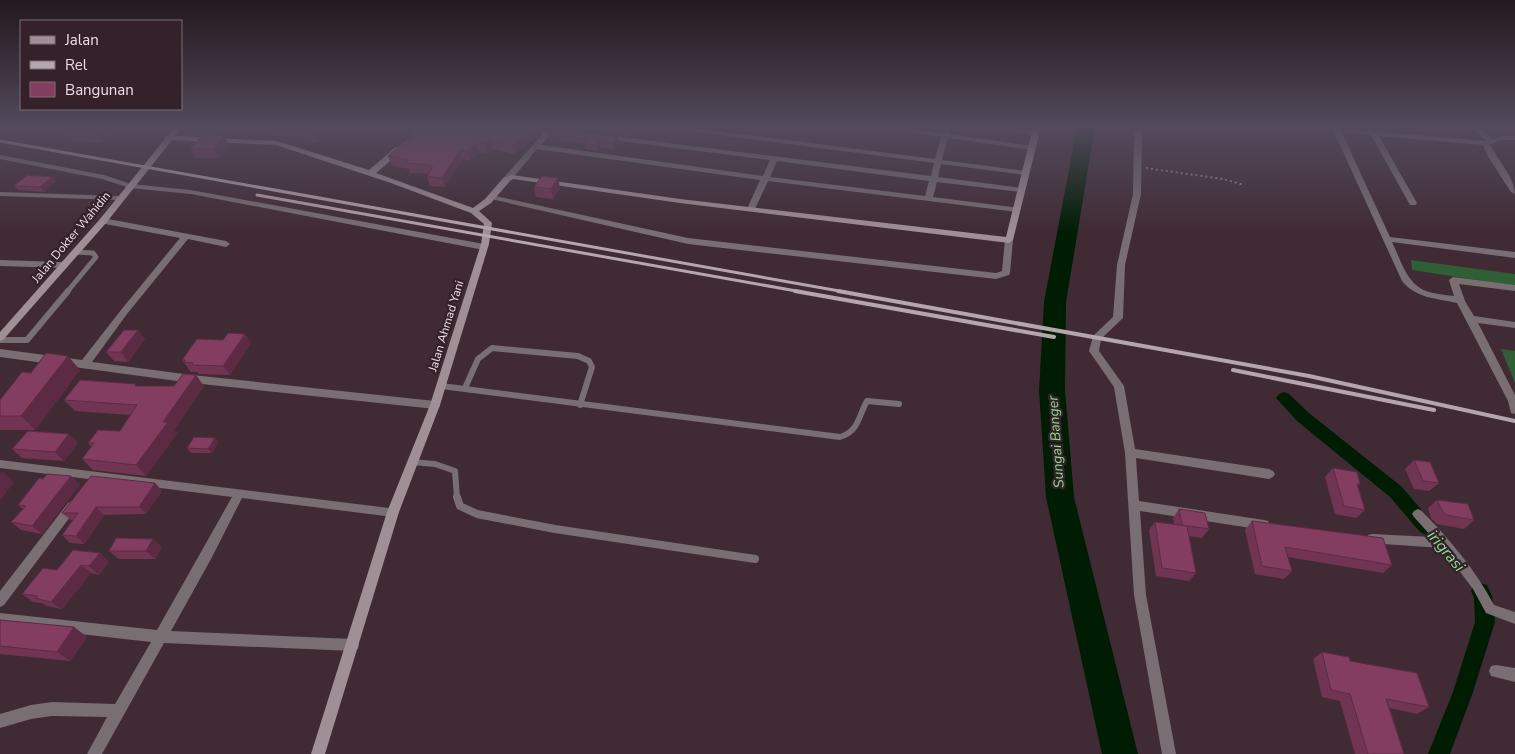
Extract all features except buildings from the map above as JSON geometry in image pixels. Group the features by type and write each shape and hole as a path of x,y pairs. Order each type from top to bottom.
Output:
{"street":[{"path":"27,162 104,177 130,186 191,192 484,247"},
{"name":"Jalan Dokter Wahidin","path":"0,339 103,221 149,162"},
{"path":"337,162 477,209 490,199 522,162"},
{"path":"371,173 383,162"},
{"path":"648,162 1016,210"},
{"path":"751,209 773,162"},
{"path":"807,162 1021,190"},
{"path":"929,198 939,162"},
{"path":"948,162 1025,173"},
{"path":"490,199 688,241 996,276 1006,273 1009,240 1028,162"},
{"path":"1138,162 1137,194 1121,265 1118,318 1096,338 1094,350 1119,386 1130,453 1140,596 1169,754"},
{"path":"1353,162 1406,279 1414,291 1460,301"},
{"path":"1390,162 1413,203"},
{"path":"1496,162 1515,192"},
{"path":"509,177 1009,240"},
{"path":"0,194 120,198"},
{"name":"Jalan Ahmad Yani","path":"318,754 393,512 435,406 484,247 488,223 477,209"},
{"path":"103,221 226,244"},
{"path":"84,365 185,237"},
{"path":"1388,239 1515,255"},
{"path":"0,262 63,266"},
{"path":"1514,404 1460,301 1453,280 1515,288"},
{"path":"1471,319 1515,325"},
{"path":"0,353 192,380 435,406"},
{"path":"1130,453 1270,474"},
{"path":"0,464 92,480 239,494 393,512"},
{"path":"94,754 161,637 239,494"},
{"path":"0,601 78,499"},
{"path":"1134,505 1279,527"},
{"path":"1418,514 1477,585 1490,609 1515,618"},
{"path":"1356,538 1441,544"},
{"path":"0,619 161,637 353,645"},
{"path":"1496,671 1515,675"},
{"path":"0,721 46,709 119,711"}],"lane":[{"path":"0,339 27,340 96,257 93,254 75,252"},
{"path":"465,388 478,358 486,349 578,356 589,361 592,367 580,405"},
{"path":"441,386 840,438 849,435 857,427 867,401 898,404"},
{"path":"412,462 442,465 455,471 457,499 460,506 477,514 555,529 755,559"}],"path":[{"path":"1138,166 1223,179 1244,186"}],"green space":[{"path":"1411,260 1515,274 1515,286 1412,270"},
{"path":"1501,349 1515,351 1515,383"}],"waterway":[{"name":"Sungai Banger","path":"1080,162 1055,302 1052,390 1060,497 1120,754"},
{"name":"irigrasi","path":"1284,398 1303,417 1396,492 1426,527"},
{"name":"irigrasi","path":"1439,754 1463,692 1485,622 1483,596 1480,591"}],"railway":[{"path":"119,162 845,292"},
{"path":"257,195 802,292"},
{"path":"795,291 1054,337"},
{"path":"838,291 1309,376 1515,421"},
{"path":"1233,370 1434,410"}]}
